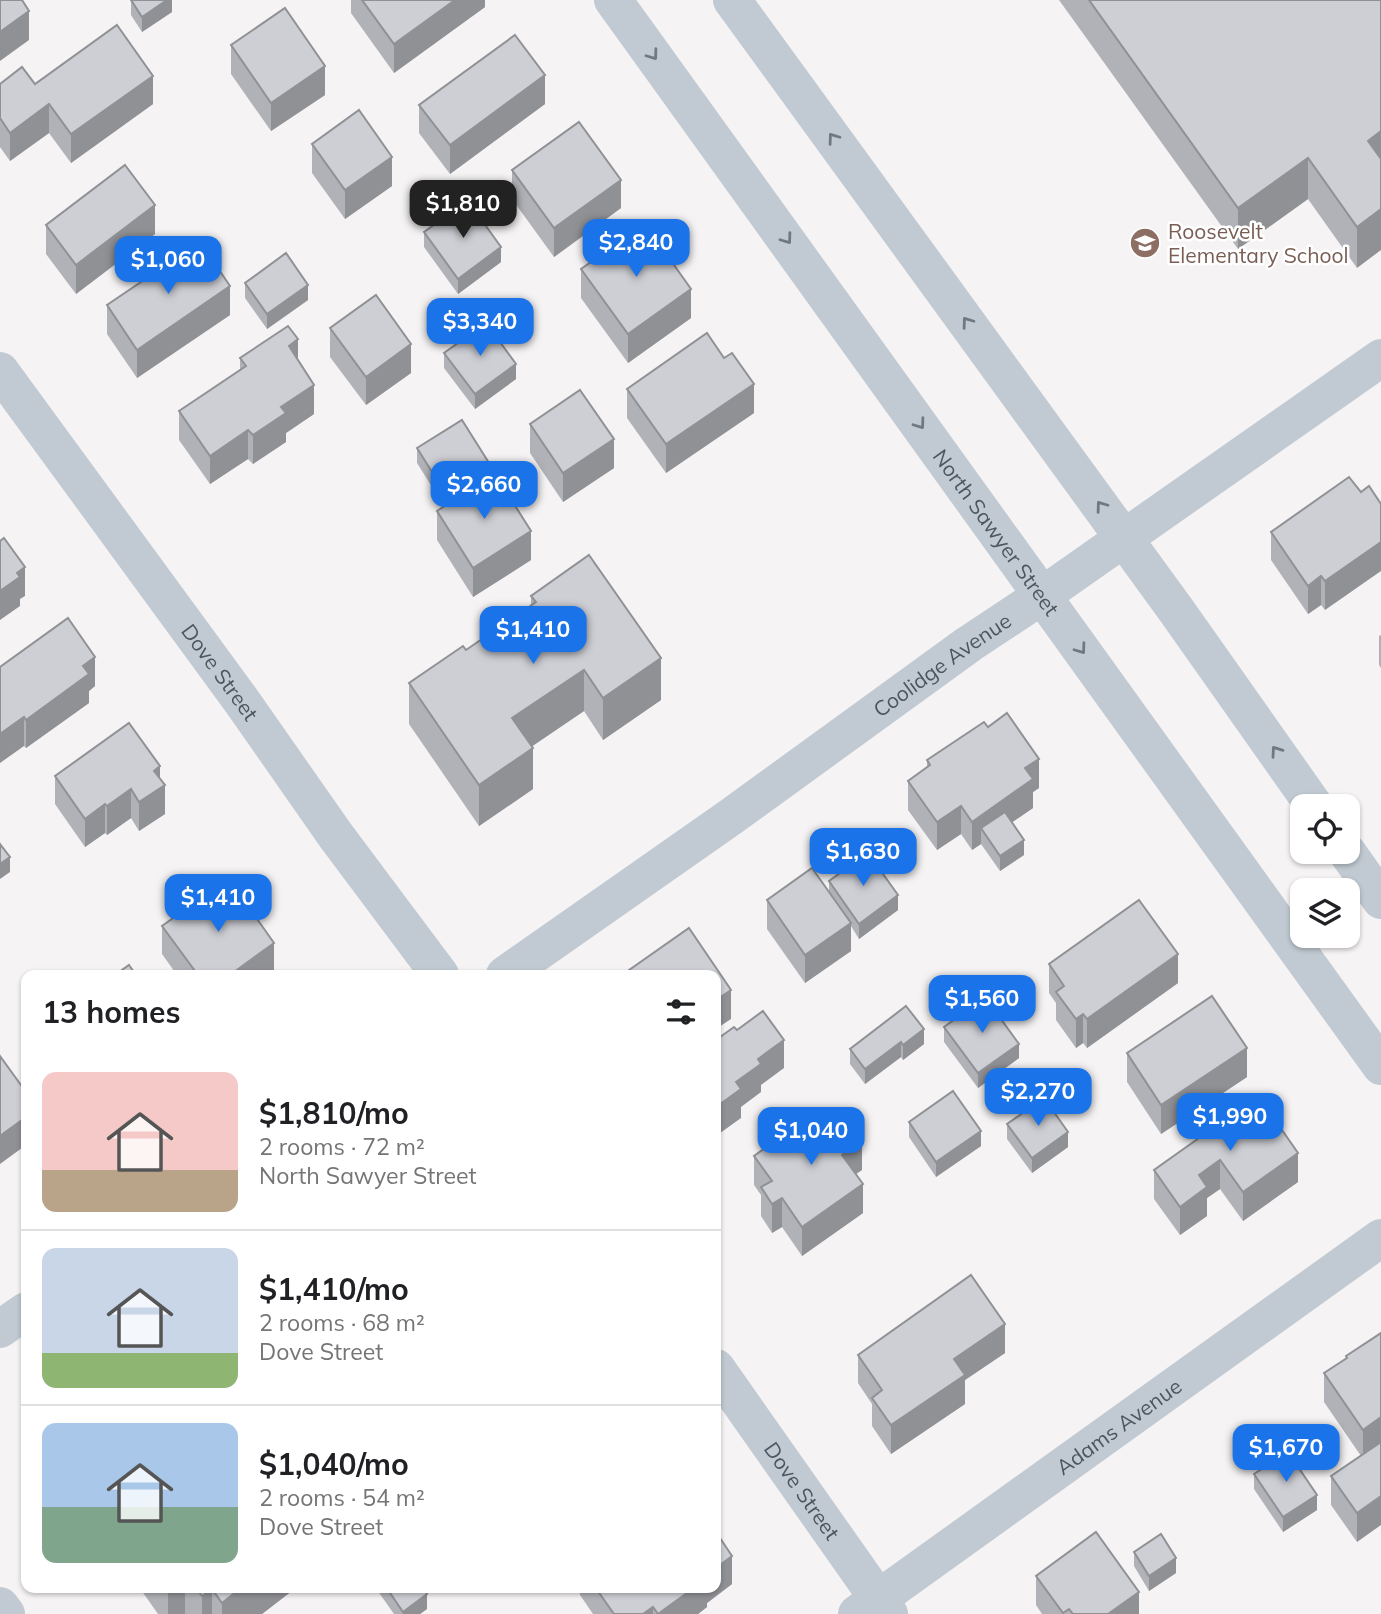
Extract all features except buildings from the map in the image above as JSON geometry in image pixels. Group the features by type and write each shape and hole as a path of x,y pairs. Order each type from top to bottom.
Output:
{"street":[{"path":"732,0 1123,537 1306,794"},
{"name":"North Sawyer Street","path":"621,3 1381,1066"},
{"name":"Coolidge Avenue","path":"512,970 732,816 969,644 1381,358"},
{"name":"Dove Street","path":"0,371 435,970"},
{"path":"1356,864 1381,900"},
{"name":"Adams Avenue","path":"875,1609 1381,1238"},
{"path":"0,1329 21,1314"},
{"name":"Dove Street","path":"721,1376 875,1609"},
{"path":"0,1606 6,1614"}],"place":[{"name":"Roosevelt Elementary School","path":"1145,243"}]}
